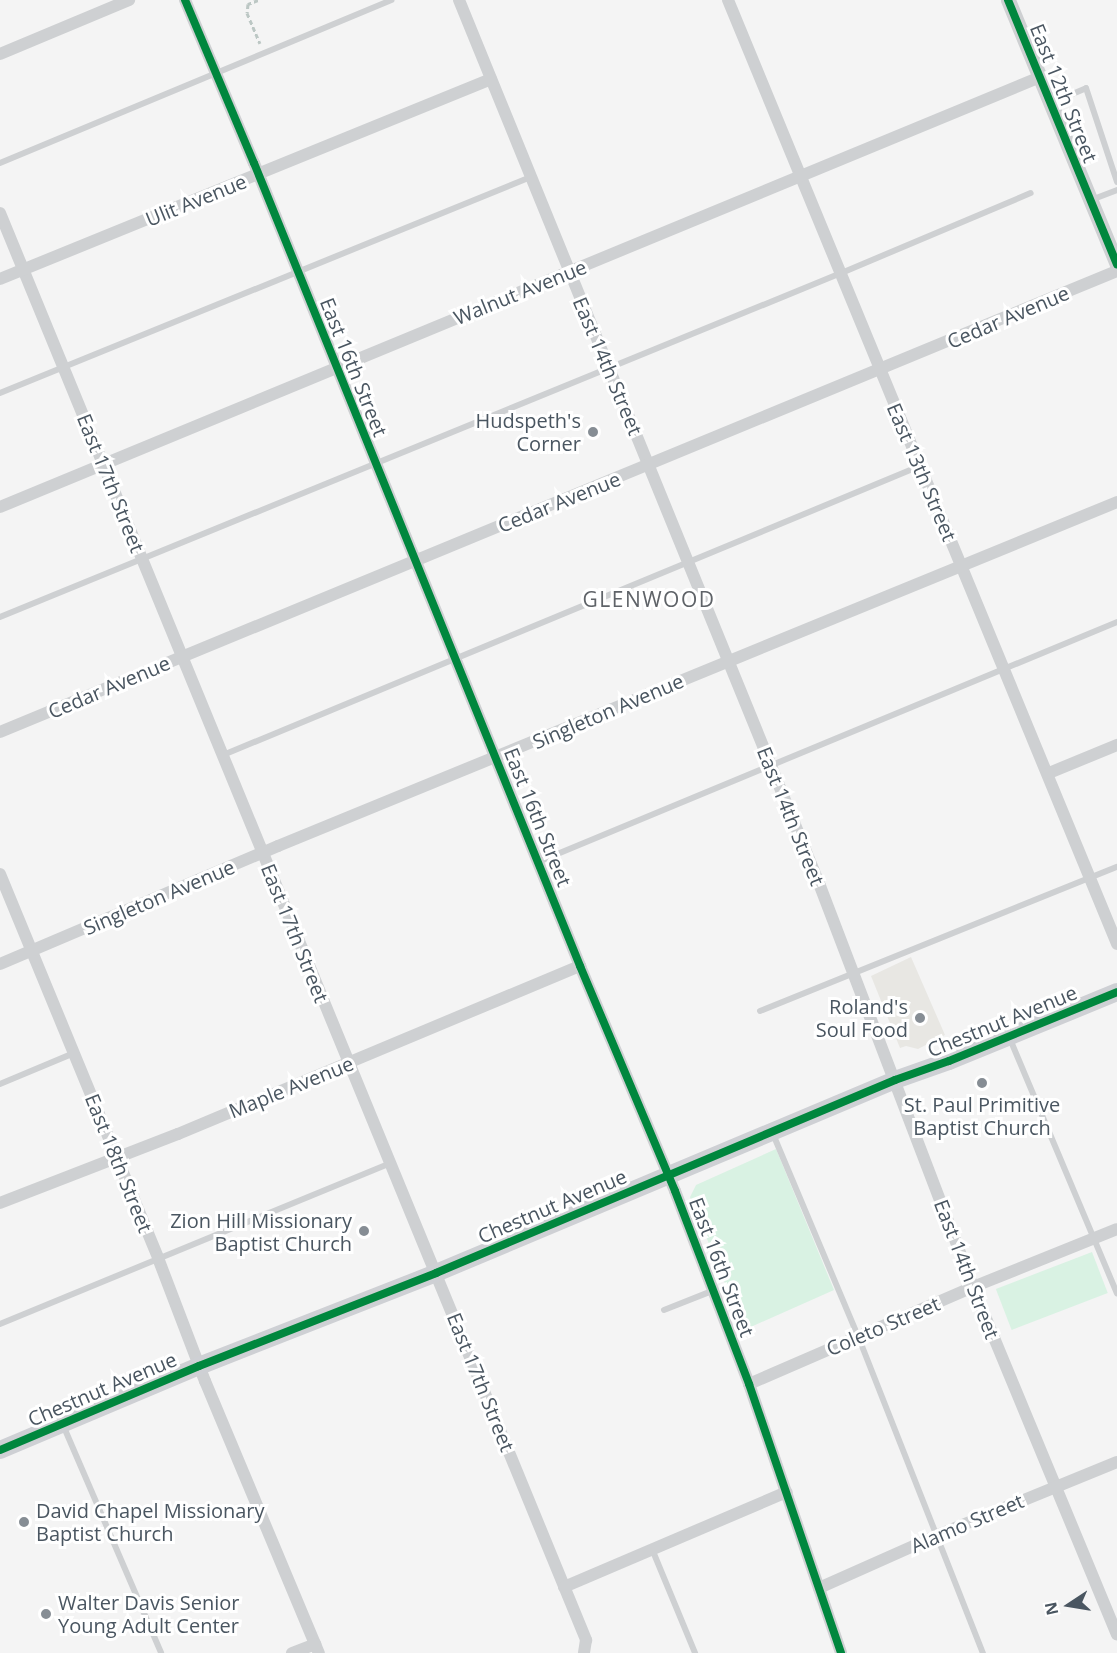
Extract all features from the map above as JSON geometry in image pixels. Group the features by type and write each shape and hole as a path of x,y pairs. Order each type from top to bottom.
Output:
{"main road":[{"name":"Chestnut Avenue","path":"0,1450 200,1366 436,1273 895,1080 1009,1037 1117,992"}],"street":[{"path":"0,54 129,0"},
{"name":"East 16th Street","path":"185,0 259,174 580,966 668,1175 749,1384 841,1653"},
{"name":"East 14th Street","path":"459,0 855,973 973,1287 1117,1634"},
{"name":"East 13th Street","path":"728,0 1117,944"},
{"name":"East 12th Street","path":"1008,0 1117,264"},
{"name":"Walnut Avenue","path":"0,507 1040,77"},
{"name":"Ulit Avenue","path":"0,279 491,79"},
{"name":"East 17th Street","path":"0,213 586,1640 584,1653"},
{"name":"Cedar Avenue","path":"0,732 1117,271"},
{"name":"Singleton Avenue","path":"0,964 263,853 1117,501"},
{"path":"1048,773 1117,745"},
{"name":"East 18th Street","path":"0,874 317,1648"},
{"name":"Maple Avenue","path":"0,1203 348,1064 580,966"},
{"name":"Coleto Street","path":"749,1384 973,1287 1117,1229"},
{"name":"Alamo Street","path":"819,1588 938,1535 1117,1462"},
{"path":"564,1587 787,1492"},
{"path":"292,1653 317,1648"}],"lane":[{"path":"0,163 391,0"},
{"path":"1051,103 1086,88 1117,182"},
{"path":"0,393 531,177"},
{"path":"1091,200 1117,190"},
{"path":"0,617 839,274 1031,193"},
{"path":"222,755 921,466"},
{"path":"538,862 1117,622"},
{"path":"760,1011 1117,867"},
{"path":"1009,1037 1117,1293"},
{"path":"0,1084 74,1053"},
{"path":"772,1132 858,1336 983,1653"},
{"path":"0,1323 390,1162"},
{"path":"664,1310 712,1291"},
{"path":"62,1424 161,1653"},
{"path":"651,1549 695,1653"}],"path":[{"path":"258,0 247,2 250,21 264,53"}],"shaded area":[{"path":"911,957 945,1035 918,1049 906,1046 900,1048 871,976"}],"green space":[{"path":"776,1149 834,1290 744,1330 690,1197 696,1185"},
{"path":"1092,1252 1108,1293 1012,1330 996,1289"}],"cycle path":[{"path":"185,0 254,163 580,966 675,1191 749,1384 841,1653"},
{"path":"1008,0 1117,264"},
{"path":"0,1450 199,1366 436,1273 895,1080 949,1061 1117,992"}],"place":[{"name":"Hudspeth's Corner","path":"593,432"},
{"name":"Roland's Soul Food","path":"920,1018"},
{"name":"St. Paul Primitive Baptist Church","path":"982,1083"},
{"name":"Zion Hill Missionary Baptist Church","path":"364,1231"},
{"name":"David Chapel Missionary Baptist Church","path":"24,1522"},
{"name":"Walter Davis Senior Young Adult Center","path":"46,1614"}],"district":[{"name":"GLENWOOD","path":"649,599"}]}
